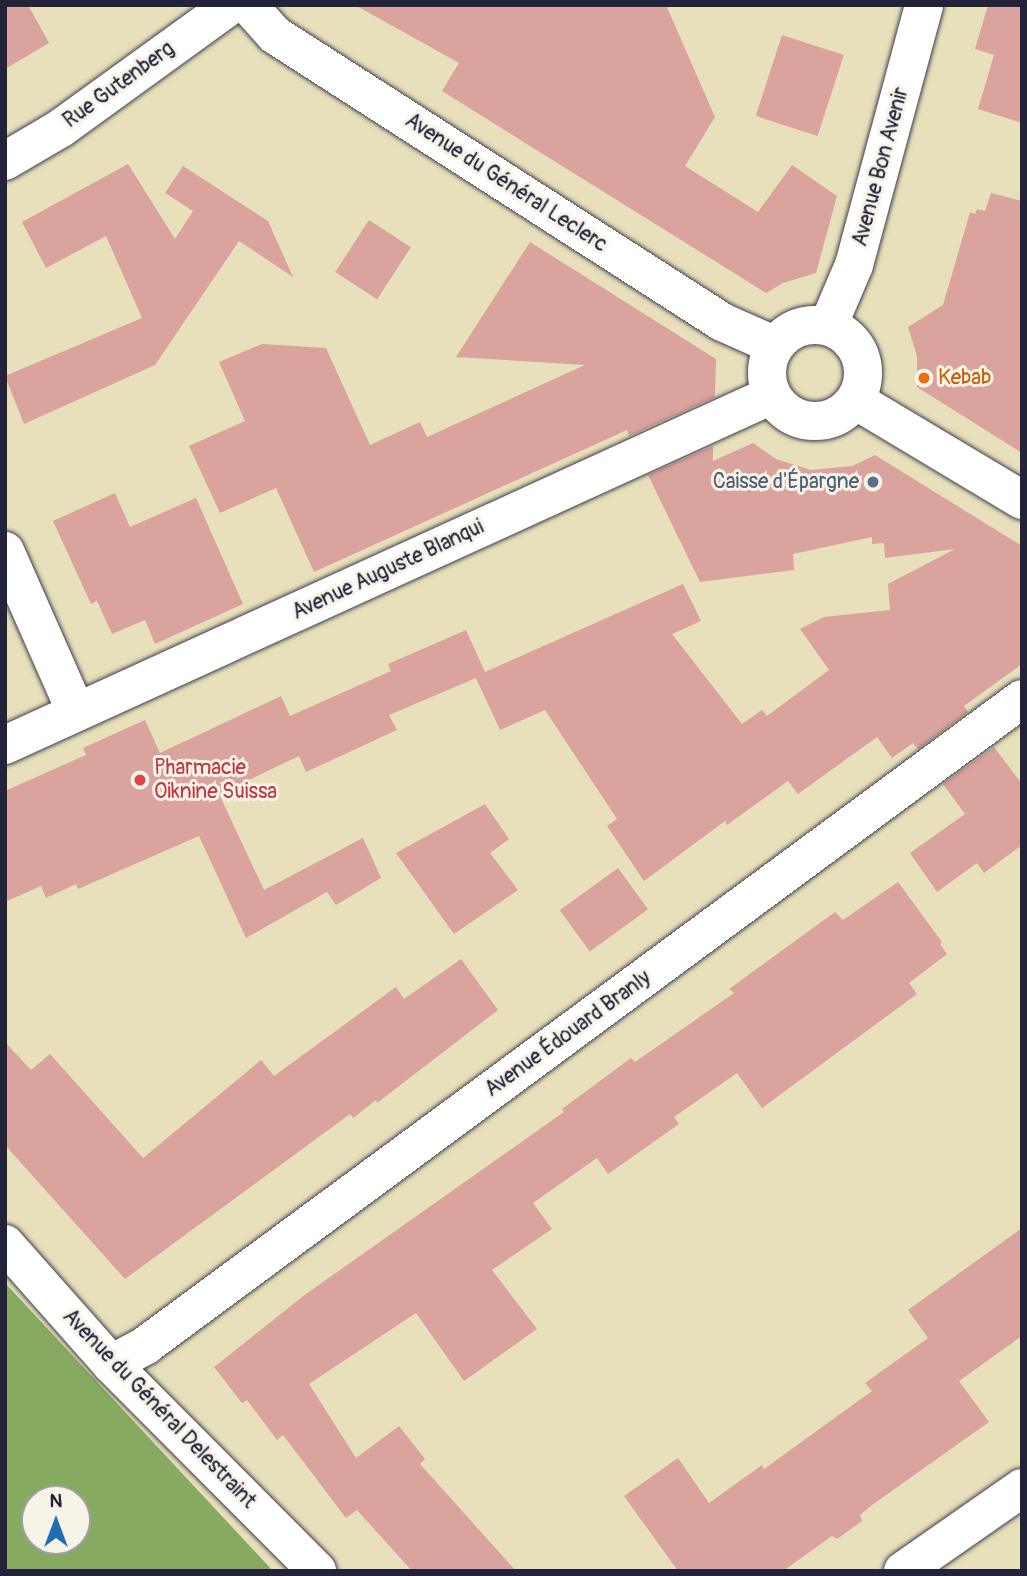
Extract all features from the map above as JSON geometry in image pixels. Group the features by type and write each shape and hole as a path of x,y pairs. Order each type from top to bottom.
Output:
{"street":[{"name":"Rue Gutenberg","path":"5,161 61,128 231,5"},
{"name":"Avenue du Général Leclerc","path":"248,5 275,35 722,322 774,345"},
{"name":"Avenue Bon Avenir","path":"828,326 854,265 924,5"},
{"path":"813,324 828,326 853,343 863,370 855,400 844,411 829,419 813,422 789,413 772,395 766,370 774,345 798,327 813,324"},
{"name":"Avenue Auguste Blanqui","path":"5,745 772,395"},
{"path":"855,400 1022,500"},
{"path":"5,551 76,712"},
{"name":"Avenue Édouard Branly","path":"111,1364 146,1345 1022,699"},
{"name":"Avenue du Général Delestraint","path":"5,1244 111,1364 317,1571"},
{"path":"903,1571 1016,1506"}],"green space":[{"path":"5,1283 273,1571 5,1571"}],"building":[{"path":"5,5 28,5 49,43 5,69"},
{"path":"355,5 666,5 715,117 685,166 758,212 792,165 837,196 816,273 783,283 766,293 442,91 459,63"},
{"path":"988,5 1022,5 1022,123 978,109 994,55 975,49"},
{"path":"782,35 844,55 818,136 756,116"},
{"path":"128,164 175,239 193,211 165,193 183,166 268,221 293,277 239,241 155,365 24,424 5,376 142,318 106,236 46,268 22,222"},
{"path":"991,193 1022,201 1022,453 917,387 917,356 908,327 943,305 970,212 975,214 977,209 985,211"},
{"path":"369,220 411,247 377,299 335,272"},
{"path":"530,242 716,359 715,397 629,436 627,430 314,572 276,488 220,513 189,446 245,421 219,362 262,344 326,348 370,445 420,422 427,437 585,365 456,357"},
{"path":"753,443 776,459 811,470 852,466 875,455 1022,546 1022,664 964,706 968,712 918,749 913,743 892,758 877,737 798,794 788,781 727,825 725,821 644,881 607,826 617,819 545,710 500,730 476,678 389,715 397,730 306,772 299,756 219,794 264,890 363,838 381,878 336,905 327,892 246,938 199,836 78,889 76,884 46,898 41,886 5,902 5,791 86,755 83,748 145,720 160,753 281,696 290,716 391,671 388,664 466,630 485,672 683,584 701,621 672,634 742,724 762,710 767,716 829,670 800,629 824,617 890,610 888,584 955,549 885,558 884,543 872,544 872,537 793,554 794,570 700,582 648,475 713,446 713,461"},
{"path":"115,493 130,527 196,498 243,604 155,644 145,620 112,634 97,601 91,604 53,521"},
{"path":"994,747 1022,784 1022,845 984,873 977,863 937,892 910,853 965,814 943,784"},
{"path":"485,804 509,839 490,853 518,890 454,934 396,853"},
{"path":"618,868 648,909 590,952 560,910"},
{"path":"898,882 942,942 940,944 947,954 909,983 917,994 762,1108 737,1073 674,1117 679,1124 608,1174 597,1158 533,1203 552,1229 492,1270 537,1329 464,1381 416,1313 309,1384 356,1458 399,1426 425,1459 420,1464 516,1571 412,1571 357,1510 346,1518 283,1435 277,1440 247,1400 242,1403 214,1367 306,1294 564,1112 562,1109 631,1058 635,1062 734,993 729,989 835,912 843,920"},
{"path":"461,959 498,1010 377,1103 376,1100 353,1118 350,1114 125,1279 5,1145 5,1042 31,1070 50,1054 143,1158 261,1060 274,1076 396,987 404,999"},
{"path":"1022,1228 1022,1336 959,1381 989,1422 872,1505 860,1515 862,1521 837,1539 832,1536 783,1571 678,1571 624,1496 678,1458 709,1503 762,1465 764,1469 872,1391 865,1383 928,1338 908,1310"}],"place":[{"name":"Kebab","path":"924,378"},
{"name":"Caisse d'Épargne","path":"873,482"},
{"name":"Pharmacie Oiknine Suissa","path":"140,780"}]}
